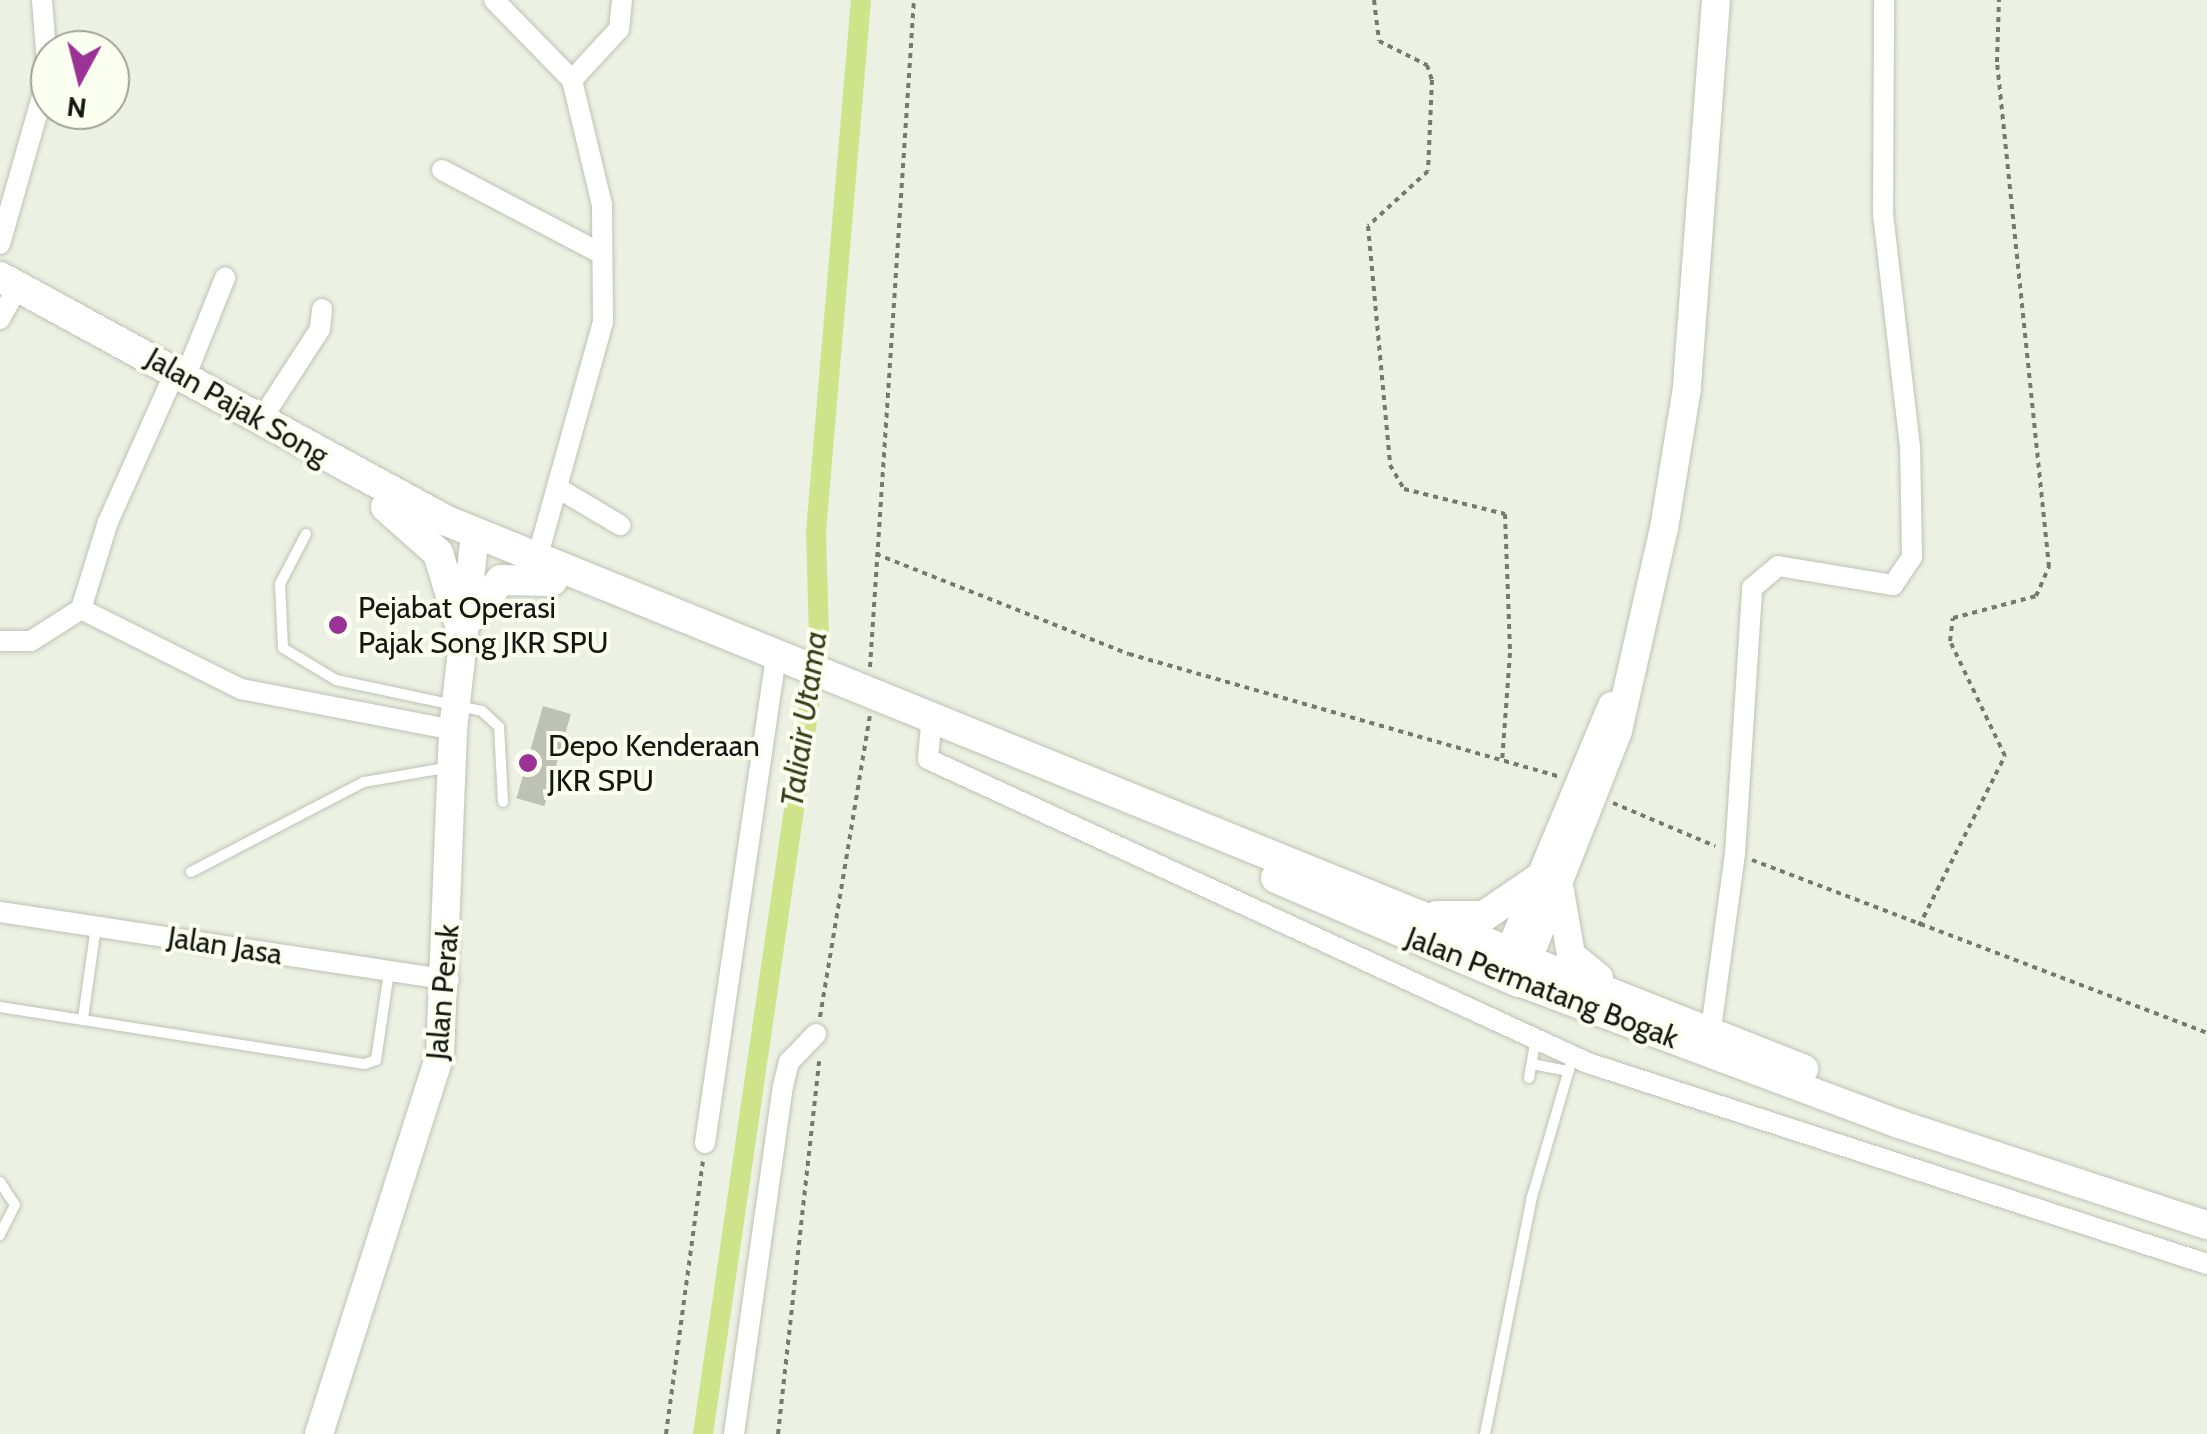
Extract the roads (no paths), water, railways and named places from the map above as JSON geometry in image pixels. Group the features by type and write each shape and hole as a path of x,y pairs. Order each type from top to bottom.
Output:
{"main road":[{"name":"Jalan Pajak Song","path":"9,282 181,373 372,484 475,534"},
{"path":"372,484 438,553 461,628"},
{"name":"Jalan Permatang Bogak","path":"475,534 873,688 1068,774 1414,913 1514,968"},
{"path":"461,628 484,594 517,573 672,626 732,634"},
{"name":"Jalan Permatang Bogak","path":"1068,774 1206,846 1514,968"},
{"path":"1414,913 1484,916 1550,880"}],"street":[{"path":"0,244 48,76 42,0"},
{"path":"494,0 572,80 600,182 603,322 561,490 537,560"},
{"path":"572,80 619,29 622,0"},
{"path":"1514,968 1625,682 1687,388 1716,0"},
{"path":"1711,1029 1735,854 1756,579 1793,566 1894,585 1912,557 1910,447 1883,214 1884,0"},
{"path":"442,170 600,253"},
{"path":"0,641 31,641 81,609 108,522 225,278"},
{"path":"0,320 9,282"},
{"path":"262,420 320,328 322,309"},
{"path":"561,490 620,526"},
{"name":"Jalan Perak","path":"319,1434 423,1120 450,980 454,717 461,628 475,534"},
{"path":"81,609 240,690 454,717"},
{"path":"705,1142 783,654"},
{"path":"932,714 928,759 1208,894 1536,1036 1571,1063 2207,1264"},
{"path":"1550,880 1571,955 1634,1000"},
{"name":"Jalan Jasa","path":"0,912 450,980"},
{"name":"Jalan Permatang Bogak","path":"1514,968 1634,1000 1711,1029 2030,1167"},
{"name":"Jalan Permatang Bogak","path":"1514,968 2030,1167 2207,1225"},
{"path":"734,1434 783,1086 789,1062 816,1034"}],"lane":[{"path":"306,534 280,584 283,648 336,680 499,727 503,802"},
{"path":"191,872 364,782 452,767"},
{"path":"83,1018 96,926"},
{"path":"0,1007 365,1064 376,1060 390,972"},
{"path":"1529,1078 1536,1036"},
{"path":"1485,1434 1571,1063 1532,1064"},
{"path":"0,1182 15,1204 0,1236"}],"waterway":[{"name":"Taliair Utama","path":"703,1434 819,638 816,532 861,0"}],"place":[{"name":"Pejabat Operasi Pajak Song JKR SPU","path":"338,625"},
{"name":"Depo Kenderaan JKR SPU","path":"528,763"}]}
